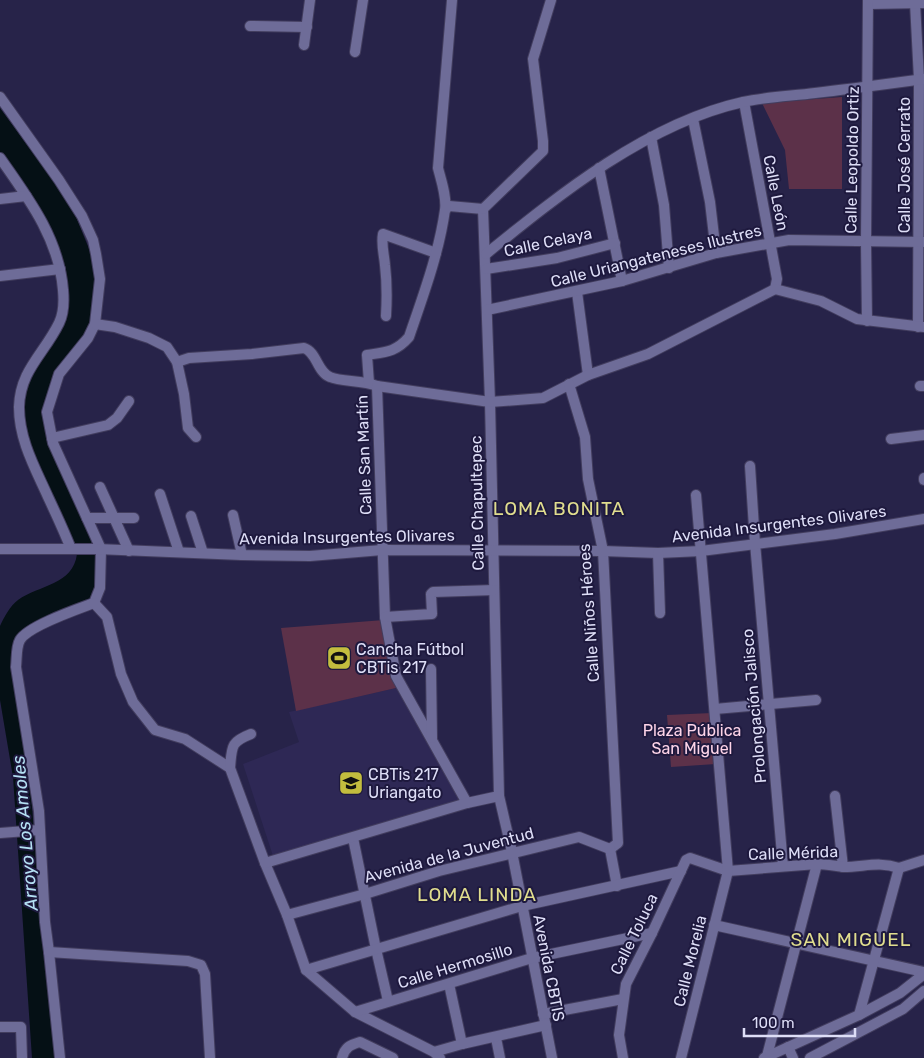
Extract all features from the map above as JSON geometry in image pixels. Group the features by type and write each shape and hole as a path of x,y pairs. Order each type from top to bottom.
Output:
{"street":[{"path":"304,45 310,0"},
{"path":"355,52 363,0"},
{"path":"386,316 385,264 381,241 383,234 436,253 446,209 438,168 452,0"},
{"path":"446,209 449,206 483,209 543,151 533,58 551,0"},
{"path":"868,2 920,3"},
{"name":"Calle Leopoldo Ortiz","path":"867,321 868,2"},
{"name":"Calle José Cerrato","path":"920,3 922,79 921,327"},
{"path":"250,26 307,27"},
{"path":"486,254 540,209 599,168 651,137 693,118 744,102 922,79"},
{"path":"0,97 59,180 88,228 96,254 100,279 95,324 88,338 59,374 47,412 52,438 88,518 99,549 100,588 94,603 38,626 21,639 17,651 16,667 39,810 38,830 45,922 60,1058"},
{"name":"Calle León","path":"744,102 777,279 775,289"},
{"path":"693,118 710,202 716,253"},
{"path":"651,137 664,205 669,268"},
{"path":"0,158 38,213 58,258 64,303 62,314 59,323 24,378 20,392 19,409 26,448 73,549 0,550"},
{"path":"599,168 622,282"},
{"path":"0,199 26,196"},
{"name":"Calle Chapultepec","path":"483,209 490,402 498,796"},
{"name":"Calle Uriangateneses Ilustres","path":"487,310 622,282 716,253 789,240 921,242"},
{"name":"Calle Celaya","path":"486,269 557,258 615,243"},
{"name":"Calle San Martín","path":"436,253 409,337 401,346 391,351 367,355 373,384 385,616 396,676 467,803"},
{"path":"0,276 60,269"},
{"path":"176,362 189,358 304,348 309,349 324,373 329,377 490,402 543,398 588,375 648,354 775,289 821,301 857,319 921,327"},
{"path":"578,292 588,375"},
{"path":"95,324 115,327 150,338 167,347 176,362 184,394 188,428 196,437"},
{"name":"Calle Niños Héroes","path":"569,384 585,437 588,479 603,551 616,886"},
{"path":"52,438 108,425 117,418 130,401"},
{"path":"891,439 924,435"},
{"name":"Prolongación Jalisco","path":"750,466 783,866"},
{"path":"100,487 129,551"},
{"path":"160,494 179,552"},
{"name":"Calle Morelia","path":"680,1058 728,870 696,495"},
{"path":"233,515 242,555"},
{"path":"191,516 203,553"},
{"path":"88,518 134,518"},
{"name":"Avenida Insurgentes Olivares","path":"73,549 310,556 382,550 658,553 700,551 835,534 924,519"},
{"path":"658,553 660,613"},
{"path":"385,616 432,614 431,594 433,592 494,590"},
{"path":"94,603 107,617 121,674 133,702 154,730 185,739 230,768"},
{"path":"431,669 432,739"},
{"path":"715,709 816,700"},
{"path":"251,734 238,738 233,744 230,768 264,863 287,915 306,970 355,1012 437,1055 462,1044 546,1026"},
{"path":"264,863 467,803 498,796"},
{"name":"Avenida CBTIS","path":"498,796 512,852 552,1058"},
{"path":"835,796 843,867"},
{"path":"0,833 38,830"},
{"name":"Avenida de la Juventud","path":"287,915 365,894 439,870 579,837 614,846"},
{"path":"353,838 388,1001"},
{"name":"Calle Mérida","path":"690,858 728,870 817,864 831,864 843,867 887,864 899,868"},
{"name":"Calle Toluca","path":"623,1058 619,1035 626,984 686,860 690,858"},
{"path":"858,1015 899,868 924,860"},
{"path":"765,1057 817,864"},
{"path":"306,970 522,906 681,871"},
{"path":"714,925 874,960 924,973"},
{"name":"Calle Hermosillo","path":"355,1012 532,958 652,933"},
{"path":"49,952 188,961 201,966 205,974 210,1058"},
{"path":"765,1057 858,1015 900,993 924,973"},
{"path":"449,984 462,1044"},
{"path":"810,1058 903,1009 924,991"},
{"path":"543,1014 623,999"},
{"path":"0,1027 22,1027 22,1058"},
{"path":"496,1038 500,1058"},
{"path":"342,1058 344,1050 349,1045 360,1042 393,1058"},
{"path":"788,1047 793,1058"}],"shaded area":[{"name":"CBTis 217 Uriangato","path":"396,688 464,802 274,859 243,764 299,742 289,712"}],"green space":[{"path":"842,97 842,189 789,189 785,150 762,103"},
{"name":"Cancha Fútbol CBTis 217","path":"384,620 396,688 296,711 281,628"},
{"name":"Plaza Pública San Miguel","path":"712,713 716,764 671,767 667,715"}],"water":[{"name":"Arroyo Los Amoles","path":"0,108 55,183 76,217 98,276 91,322 86,333 58,371 45,413 85,517 98,567 98,587 91,601 17,636 34,830 58,1058 32,1058 13,777 0,700 0,626 12,605 18,600 54,583 69,572 77,554 28,447 23,404 27,383 68,303 28,191 0,153"}],"place":[{"name":"Cancha Fútbol CBTis 217","path":"339,658"},
{"name":"CBTis 217 Uriangato","path":"351,783"}],"district":[{"name":"LOMA BONITA","path":"559,508"},
{"name":"LOMA LINDA","path":"477,894"},
{"name":"SAN MIGUEL","path":"851,939"}]}
